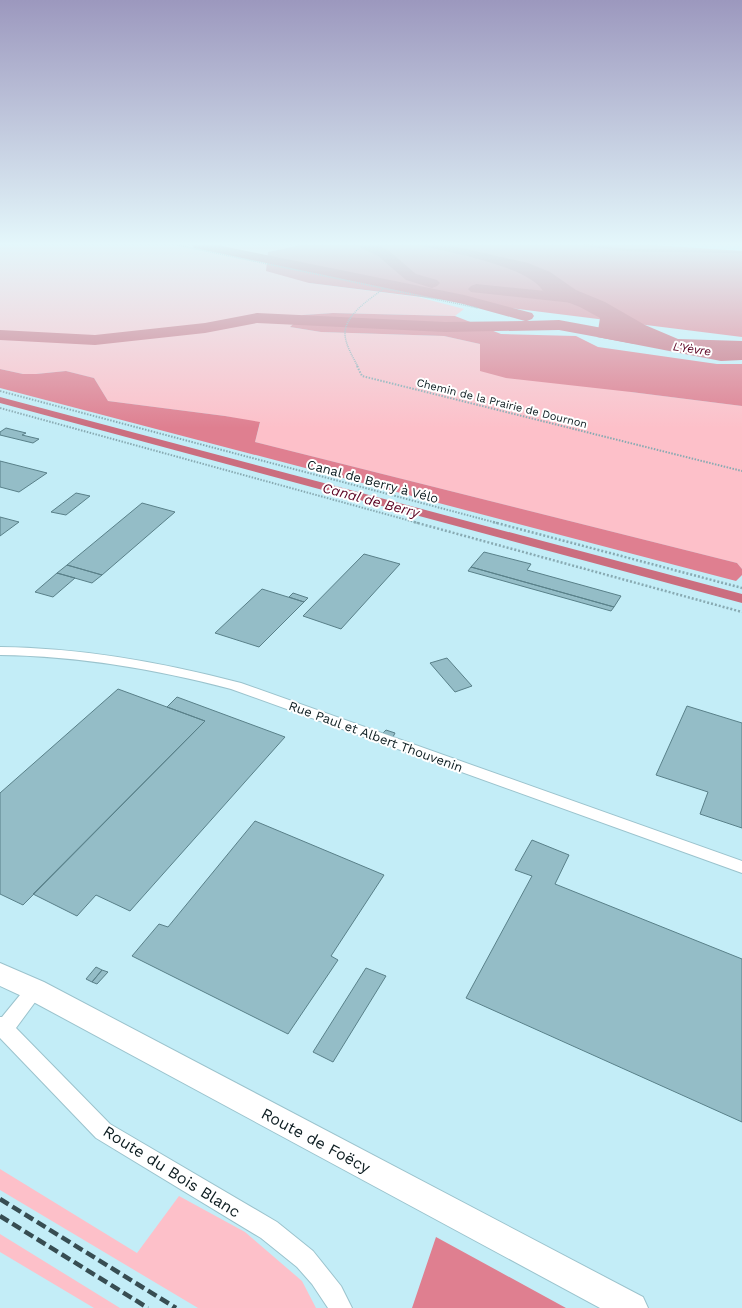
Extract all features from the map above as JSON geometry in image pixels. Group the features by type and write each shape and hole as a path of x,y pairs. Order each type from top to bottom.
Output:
{"street":[{"name":"Rue Paul et Albert Thouvenin","path":"0,651 85,654 174,670 236,686 742,867"},
{"name":"Route de Foëcy","path":"0,975 35,990 632,1308"},
{"name":"Route du Bois Blanc","path":"35,990 2,1027 103,1131 269,1230 305,1259 329,1288 340,1308"}],"path":[{"name":"Chemin de la Prairie de Dournon","path":"363,306 349,318 345,328 346,343 362,376 742,471"},
{"path":"469,306 478,308"},
{"name":"Canal de Berry à Vélo","path":"0,391 742,588"},
{"path":"0,408 742,612"}],"shaded area":[{"path":"0,306 453,306 464,309 455,316 333,313 303,315 290,327 321,332 444,336 480,344 631,392 742,406 742,569 737,563 255,442 260,423 225,416 108,401 94,378 66,371 23,374 0,369"},
{"path":"494,306 742,306 742,337"},
{"path":"333,313 455,316 501,334 576,336 598,347 717,364 742,364 742,406 506,378 480,371 480,344 444,336 321,332 290,327 303,315"},
{"path":"0,369 23,374 66,371 94,378 108,401 260,422 255,442 737,563 742,569 742,575 736,581 0,388"},
{"path":"0,1169 137,1253 179,1196 245,1232 302,1281 316,1308 198,1308 0,1190"},
{"path":"0,1234 120,1308 94,1308 0,1252"},
{"path":"436,1237 566,1308 412,1308"}],"water":[{"path":"578,306 612,306 645,325 678,339 742,341 742,360 721,361 597,337 600,318"}],"building":[{"path":"6,428 26,433 22,435 39,439 33,443 0,435 0,432"},
{"path":"0,461 47,473 19,492 0,487"},
{"path":"76,493 90,496 66,515 51,512"},
{"path":"142,503 175,512 102,575 67,565"},
{"path":"0,517 19,522 0,536"},
{"path":"484,552 531,564 527,570 621,596 614,607 471,567"},
{"path":"364,554 400,564 341,629 303,616"},
{"path":"67,565 102,575 92,583 57,573"},
{"path":"471,567 614,607 611,611 468,571"},
{"path":"57,573 75,578 53,597 35,592"},
{"path":"262,589 304,602 259,647 215,633"},
{"path":"293,593 308,598 304,602 289,597"},
{"path":"447,658 472,686 455,692 430,663"},
{"path":"118,689 205,721 23,905 0,894 0,793"},
{"path":"177,697 285,737 130,911 96,895 77,916 33,894 205,721 167,707"},
{"path":"687,706 742,723 742,828 700,814 708,792 656,775"},
{"path":"386,730 395,733 393,737 383,733"},
{"path":"255,821 384,875 331,956 338,960 288,1034 132,956 159,924 168,927"},
{"path":"532,840 569,855 555,884 742,959 742,1122 466,998 532,876 515,870"},
{"path":"96,967 102,970 92,982 86,979"},
{"path":"366,968 386,976 333,1062 313,1052"},
{"path":"102,970 108,972 97,984 92,982"}],"waterway":[{"path":"487,306 526,316"},
{"name":"L'Yèvre","path":"0,335 95,340 205,328 257,318 445,327 559,325 635,339"},
{"name":"Canal de Berry","path":"0,400 742,599"}],"railway":[{"path":"0,1199 176,1308"},
{"path":"0,1216 148,1308"}]}
